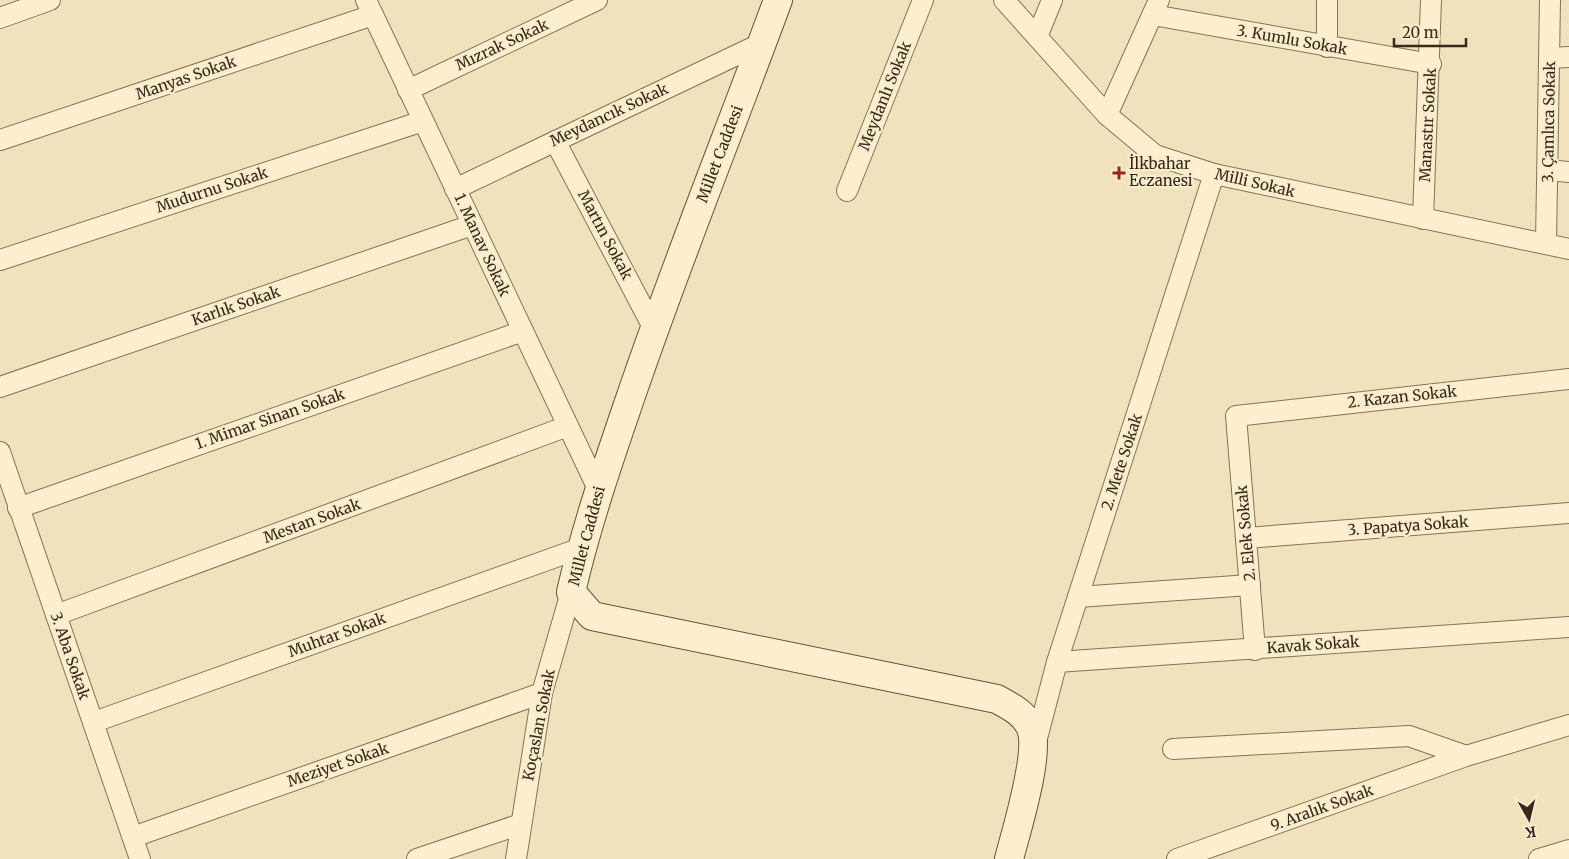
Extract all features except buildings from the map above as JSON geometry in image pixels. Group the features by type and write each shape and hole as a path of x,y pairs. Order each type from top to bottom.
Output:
{"main road":[{"name":"Millet Caddesi","path":"778,0 654,329 598,489 571,592 592,616 997,699 1020,713 1030,727 1034,750 1009,859"},
{"name":"Millet Caddesi","path":"1022,808 1027,859"}],"street":[{"path":"0,18 50,0"},
{"name":"Mızrak Sokak","path":"408,90 597,0"},
{"name":"Meydanlı Sokak","path":"847,191 923,0"},
{"name":"Milli Sokak","path":"1004,0 1107,115 1155,155 1214,174 1569,249"},
{"path":"1037,37 1052,0"},
{"path":"1326,0 1327,47"},
{"name":"Manastır Sokak","path":"1424,219 1432,0"},
{"name":"3. Çamlıca Sokak","path":"1546,243 1548,170 1559,57 1550,0"},
{"name":"1. Manav Sokak","path":"369,8 598,489"},
{"name":"Manyas Sokak","path":"0,140 369,8"},
{"path":"1107,115 1156,8"},
{"name":"3. Kumlu Sokak","path":"1156,8 1327,47 1430,64"},
{"name":"Meydancık Sokak","path":"455,189 762,43"},
{"name":"Mudurnu Sokak","path":"0,260 423,121"},
{"name":"Martın Sokak","path":"555,141 654,329"},
{"path":"1548,170 1569,172"},
{"name":"2. Mete Sokak","path":"1034,750 1057,662 1214,174"},
{"name":"Karlık Sokak","path":"0,387 472,225"},
{"name":"1. Mimar Sinan Sokak","path":"18,508 523,331"},
{"name":"2. Kazan Sokak","path":"1236,416 1569,379"},
{"name":"2. Elek Sokak","path":"1236,416 1255,650"},
{"name":"Mestan Sokak","path":"56,615 568,426"},
{"name":"3. Aba Sokak","path":"0,452 140,859"},
{"name":"3. Papatya Sokak","path":"1246,538 1569,513"},
{"name":"Muhtar Sokak","path":"94,722 581,548"},
{"path":"1078,597 1250,584"},
{"name":"Koçaslan Sokak","path":"516,859 542,693 571,592"},
{"name":"Kavak Sokak","path":"1057,662 1255,650 1569,627"},
{"name":"Meziyet Sokak","path":"133,837 542,693"},
{"name":"9. Aralık Sokak","path":"1177,859 1466,756 1569,725"},
{"path":"1173,749 1408,736 1466,756"},
{"path":"417,859 521,824"},
{"path":"1539,859 1569,850"}],"place":[{"name":"İlkbahar Eczanesi","path":"1119,173"}]}
